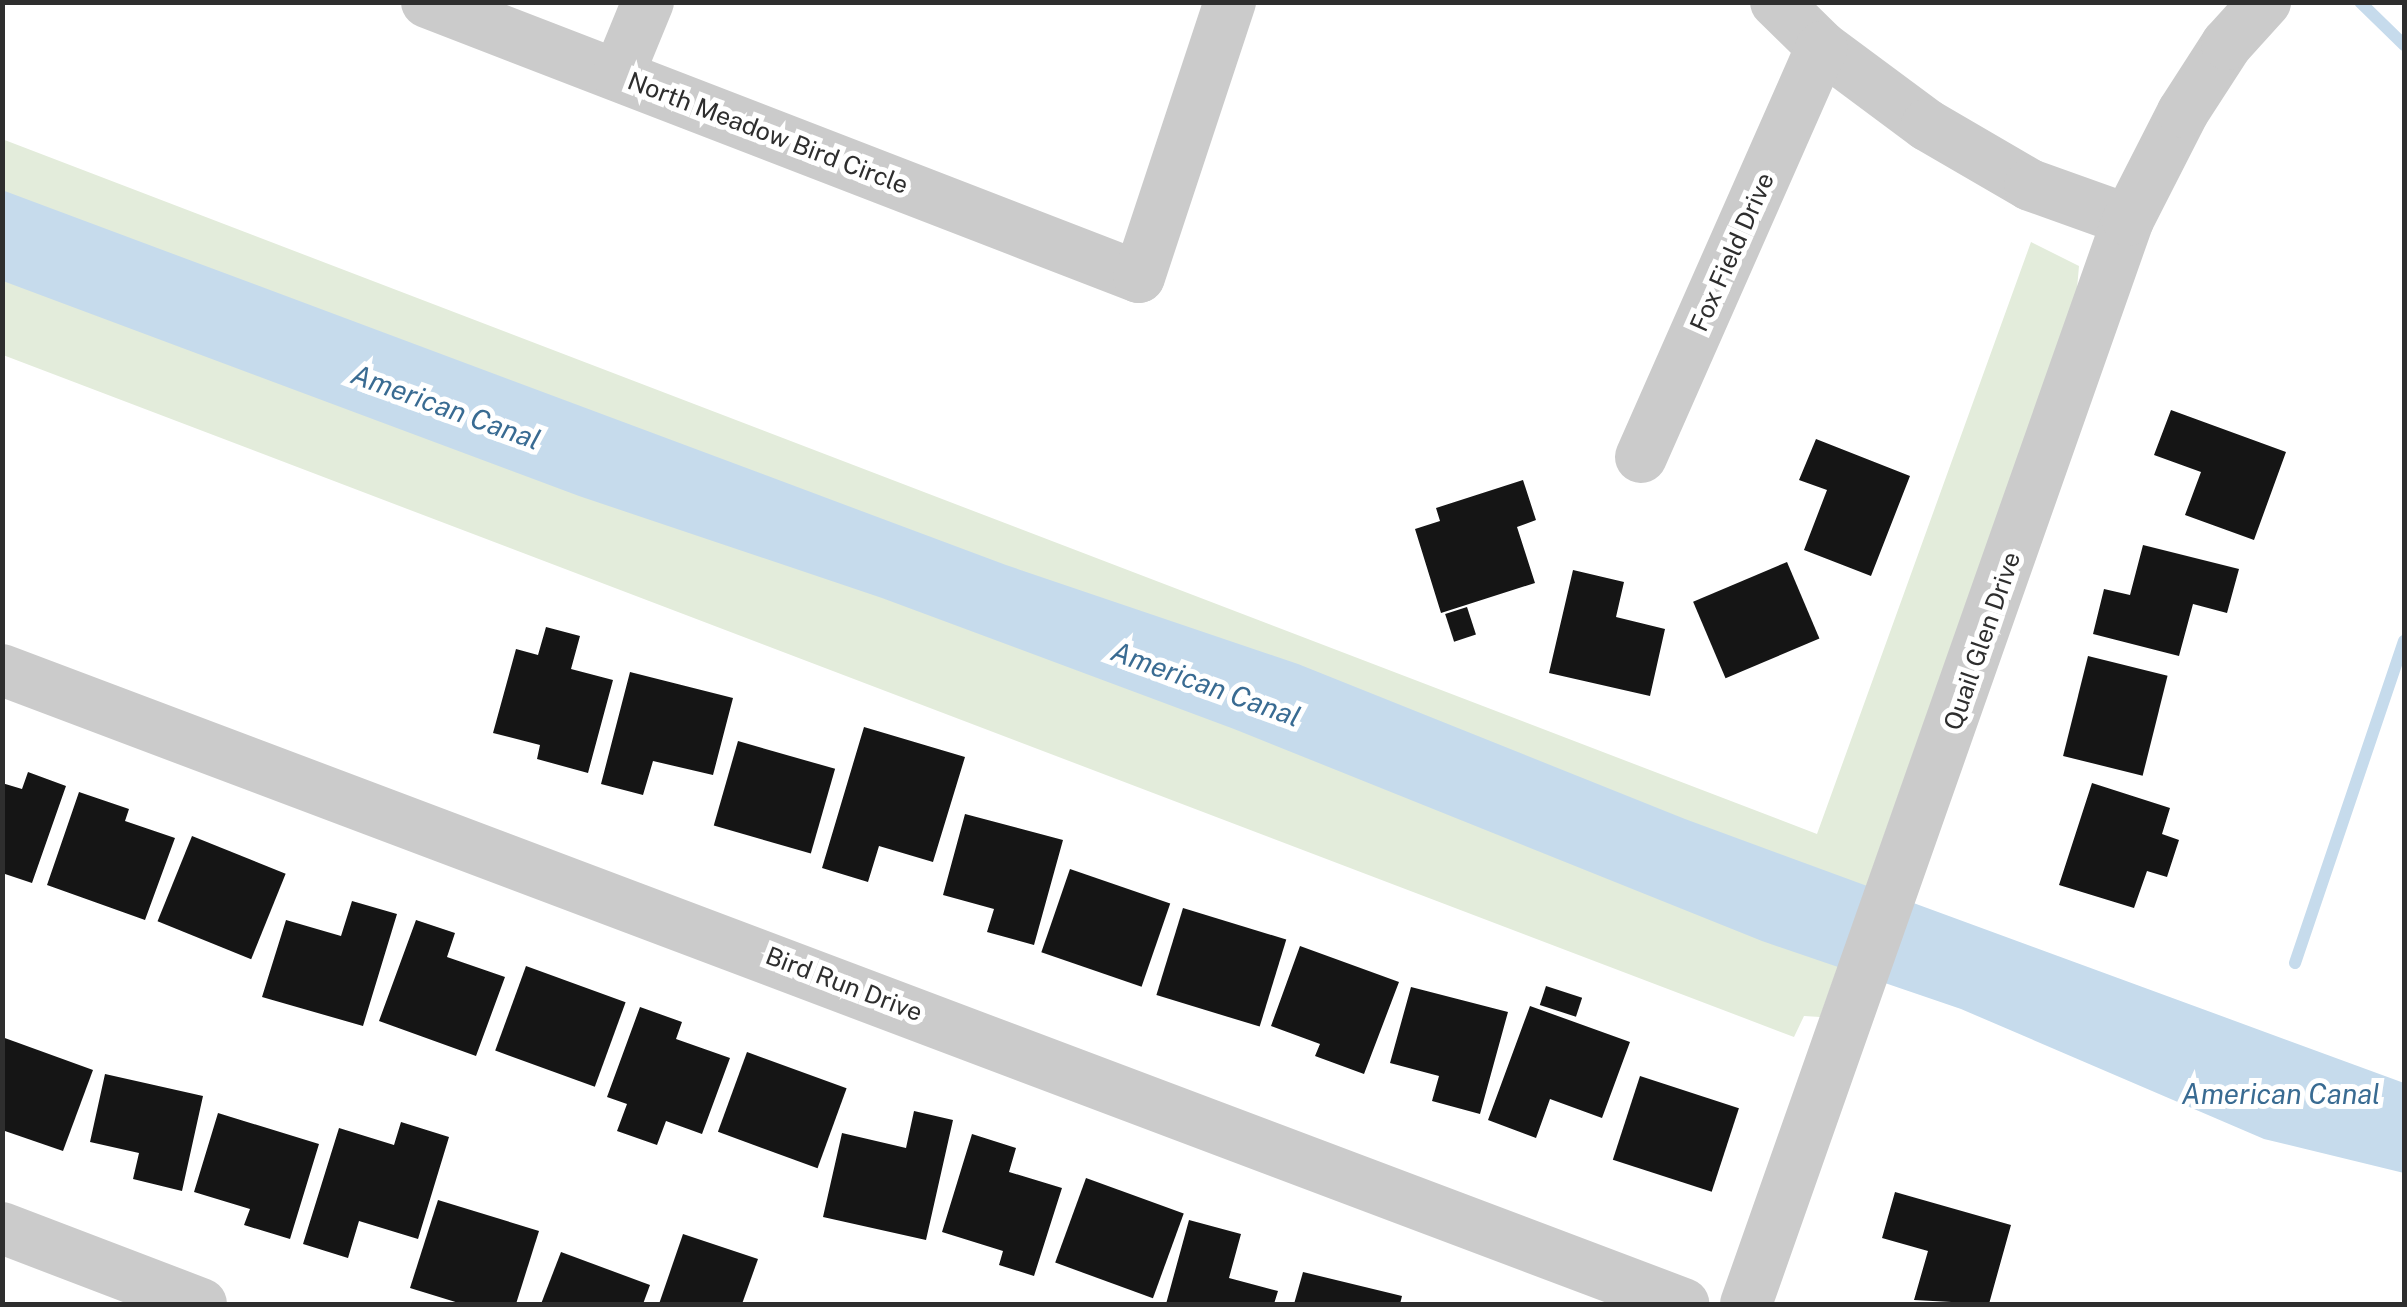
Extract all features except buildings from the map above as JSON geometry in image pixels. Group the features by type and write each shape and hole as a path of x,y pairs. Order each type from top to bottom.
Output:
{"street":[{"name":"North Meadow Bird Circle","path":"426,2 1139,277 1230,2"},
{"path":"618,75 648,2"},
{"path":"1776,2 1822,47 1926,125 2030,185 2128,220"},
{"name":"Quail Glen Drive","path":"1746,1304 1896,889 2128,220 2183,112 2227,44 2265,2"},
{"name":"Fox Field Drive","path":"1641,456 1822,47"},
{"name":"Bird Run Drive","path":"2,670 1683,1304"},
{"path":"2,1228 200,1304"}],"green space":[{"path":"2,139 1817,834 2031,242 2079,266 2077,289 1820,1017 1804,1016 1794,1037 3,355"}],"water":[{"name":"American Canal","path":"2,190 1006,565 1298,664 1685,819 2404,1083 2404,1173 2264,1139 1961,1009 1762,941 1234,729 882,598 579,496 3,281"}],"waterway":[{"path":"2360,2 2404,45"},
{"path":"2295,963 2404,641"}]}
